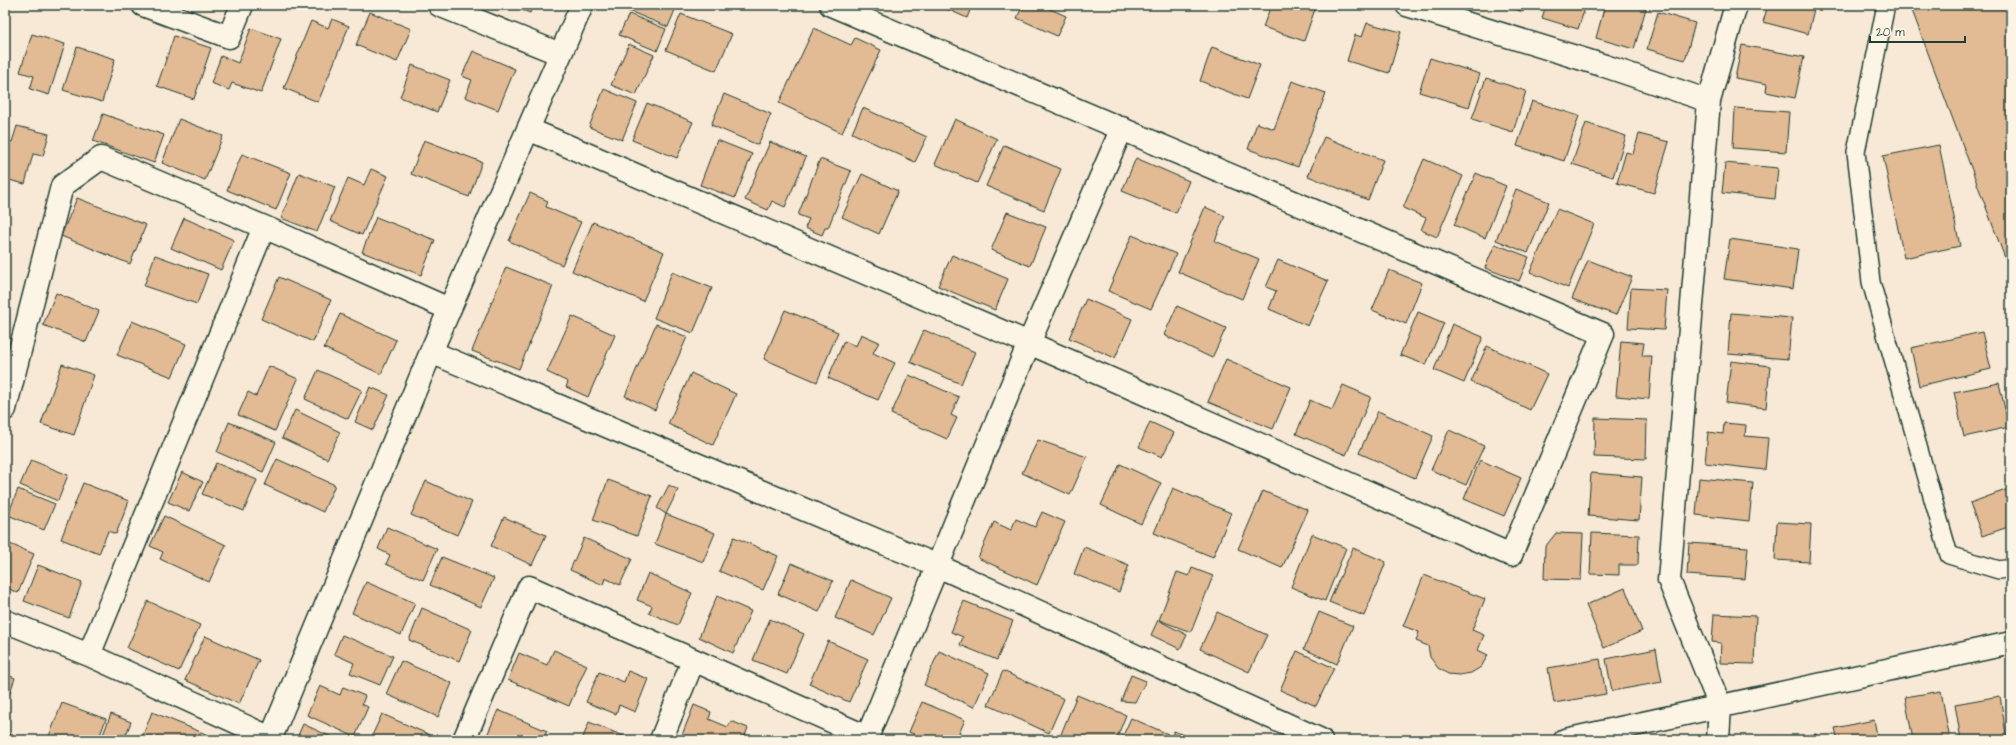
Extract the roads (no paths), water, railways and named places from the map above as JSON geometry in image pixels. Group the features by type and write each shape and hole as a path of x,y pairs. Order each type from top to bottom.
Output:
{"street":[{"path":"143,5 229,37 242,5"},
{"path":"439,5 560,54"},
{"path":"5,621 89,655 271,739 449,309 582,5"},
{"path":"528,128 1029,343 1511,555 1603,334 831,5"},
{"path":"1407,5 1605,66 1709,101"},
{"path":"1718,740 1720,706 1669,580 1709,101 1736,5"},
{"path":"464,740 529,587 866,738 1029,343 1122,128"},
{"path":"5,409 62,186 101,158 264,227 449,309"},
{"path":"89,655 264,227"},
{"path":"431,352 938,566 1321,740"},
{"path":"1565,740 2011,643"},
{"path":"661,740 693,661"}],"lane":[{"path":"1886,5 1856,152 1871,282 1949,555 1999,570 2011,568"}]}
